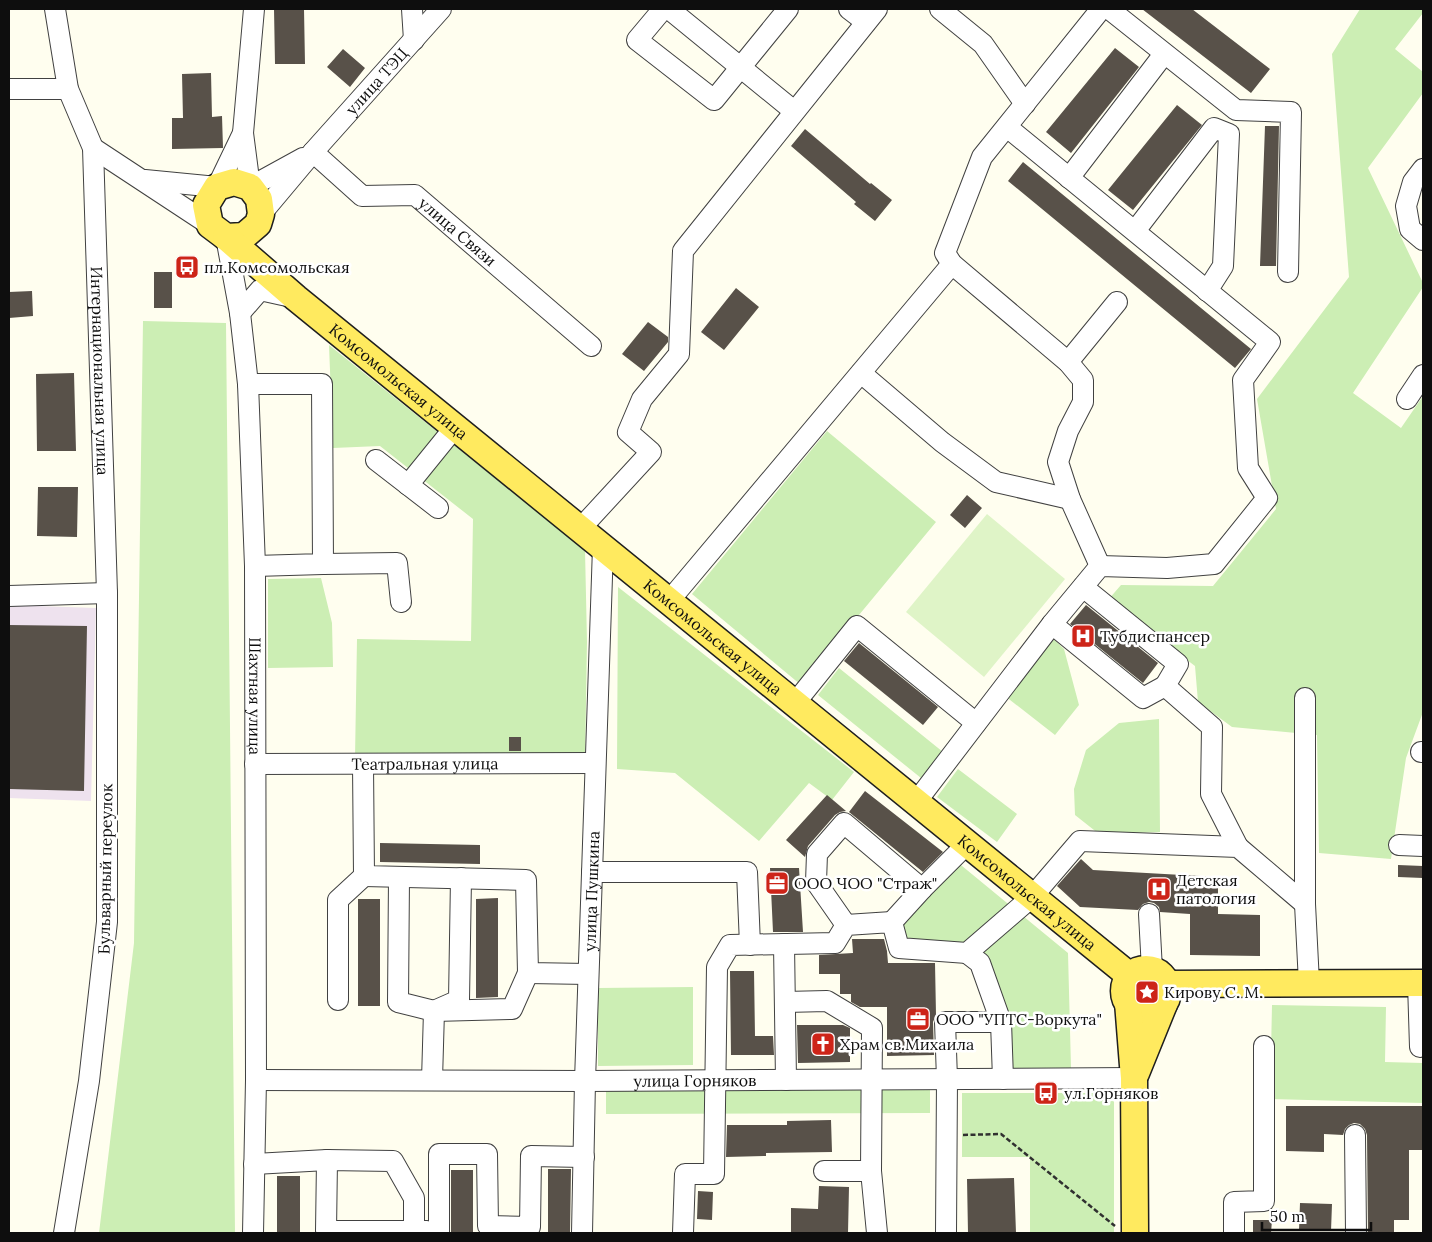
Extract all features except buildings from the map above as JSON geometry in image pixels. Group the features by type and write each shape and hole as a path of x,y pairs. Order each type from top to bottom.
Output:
{"main road":[{"path":"259,219 244,236 218,231 206,205 217,187 234,182 250,187 260,199 259,219 269,276"},
{"name":"Комсомольская улица","path":"218,231 269,276 1032,897 1153,984"},
{"path":"1126,1230 1134,1078 1128,1002 1124,992 1126,984 1421,983"},
{"path":"1128,1002 1134,1009 1142,1012 1150,1013 1159,1009 1153,984"},
{"path":"1134,1078 1153,984"}],"street":[{"path":"55,9 68,89 93,148 218,231"},
{"path":"254,9 243,133 250,187 313,152"},
{"path":"412,9 414,40"},
{"name":"улица ТЭЦ","path":"259,219 313,152 441,9"},
{"path":"663,9 637,40 714,100 788,9"},
{"path":"669,9 794,112"},
{"path":"580,529 652,452 628,432 642,399 679,354 683,251 871,16 849,9"},
{"path":"940,9 983,44 1025,104"},
{"path":"1100,566 1070,499 1058,462 1068,431 1083,402 1084,380 1068,362 952,264 945,253 982,157 1101,9"},
{"path":"1109,9 1236,110 1291,112 1288,272"},
{"path":"1069,178 1164,54"},
{"path":"9,89 68,89"},
{"path":"1007,127 1270,342 1243,380 1248,468 1267,498 1214,564 1167,568 1100,566"},
{"path":"1135,231 1214,128 1229,134 1223,266 1207,291"},
{"path":"143,180 217,187 243,133"},
{"name":"Интернациональная улица","path":"93,148 107,593"},
{"name":"улица Связи","path":"313,152 362,196 415,195 591,346"},
{"path":"1423,169 1413,182 1406,206 1410,229 1423,240"},
{"name":"Шахтная улица","path":"218,231 240,314 248,384 255,566 256,1080 253,1233"},
{"path":"668,601 952,264"},
{"path":"240,314 260,290 296,298"},
{"path":"1068,362 1117,302"},
{"path":"861,374 942,442 996,482 1070,499"},
{"path":"1407,399 1423,375"},
{"path":"248,384 322,384 323,564"},
{"path":"408,485 454,427"},
{"path":"376,460 438,508"},
{"name":"улица Пушкина","path":"582,1233 588,974 603,547"},
{"path":"255,566 397,563 401,602"},
{"path":"916,802 1052,624 1100,566"},
{"path":"1052,624 1143,698 1165,686 1178,664 1083,587"},
{"path":"9,596 107,593"},
{"name":"Бульварный переулок","path":"64,1233 89,1081 107,922 107,593"},
{"path":"795,703 857,626 976,723"},
{"path":"1165,686 1212,726 1211,794 1238,847 1305,904"},
{"path":"1305,698 1305,904 1309,983"},
{"name":"Театральная улица","path":"255,764 595,763"},
{"path":"363,764 364,876"},
{"path":"846,925 816,882 817,854 844,823 922,889"},
{"path":"967,953 1032,897 1080,841 1238,847"},
{"path":"846,925 892,922 922,889 968,844"},
{"path":"1398,845 1423,846"},
{"path":"592,872 747,872 750,945"},
{"path":"338,1000 338,900 364,876 526,880 528,973 512,1009 434,1010 398,1002 399,877"},
{"path":"434,1010 459,1000 461,878"},
{"path":"1149,914 1153,984"},
{"path":"892,922 899,948 967,953 980,963 1001,1022 1002,1078"},
{"path":"683,1233 685,1174 714,1174 717,967 730,945 834,944 846,925"},
{"path":"784,944 786,1080"},
{"path":"528,973 588,974"},
{"path":"1420,1047 1421,983"},
{"path":"785,1002 826,1001 872,1028 871,1171 877,1233"},
{"path":"432,1080 434,1010"},
{"path":"946,1233 947,1079 945,1022 1001,1022"},
{"path":"1234,1233 1234,1202 1264,1201 1264,1046"},
{"name":"улица Горняков","path":"256,1080 585,1081 1134,1078"},
{"path":"1355,1135 1356,1233"},
{"path":"327,1160 326,1231 439,1232 439,1154 487,1154 488,1226 530,1227 531,1156 584,1157"},
{"path":"254,1164 327,1160 393,1161 414,1198 414,1231"},
{"path":"824,1171 871,1171"}],"path":[{"path":"947,1135 1001,1134 1126,1230"}],"shaded area":[{"path":"9,605 96,608 91,801 9,798"}],"green space":[{"path":"1360,9 1423,9 1423,13 1395,49 1423,72 1423,93 1368,168 1423,283 1423,287 1353,393 1401,428 1423,396 1423,712 1406,758 1391,859 1319,853 1317,735 1232,727 1198,702 1195,666 1108,600 1121,585 1213,586 1276,509 1257,399 1349,277 1332,54"},
{"path":"143,321 226,323 235,1233 99,1233 134,943"},
{"path":"329,345 585,550 587,642 585,761 355,758 357,639 471,641 473,519 380,446 333,448"},
{"path":"827,431 936,522 801,685 692,594"},
{"path":"987,514 1065,579 984,677 906,612"},
{"path":"321,578 332,623 333,667 268,668 268,579"},
{"path":"618,587 854,772 832,800 809,783 759,841 675,773 617,769"},
{"path":"1051,636 1064,649 1079,705 1055,735 1005,696"},
{"path":"839,668 943,752 921,778 818,695"},
{"path":"1159,719 1160,832 1099,834 1075,815 1074,789 1086,750 1119,723"},
{"path":"958,769 1017,814 997,842 937,797"},
{"path":"956,861 1068,953 1071,1068 1007,1070 981,949 906,943 900,924"},
{"path":"693,987 693,1065 598,1066 598,988"},
{"path":"1272,1005 1386,1007 1385,1062 1423,1063 1423,1103 1270,1099"},
{"path":"930,1087 930,1113 606,1114 606,1089"},
{"path":"962,1093 1114,1093 1114,1233 1030,1233 1030,1157 962,1157"}],"place":[{"name":"пл.Комсомольская","path":"187,267"},
{"name":"Тубдиспансер","path":"1083,636"},
{"name":"ООО ЧОО \"Страж\"","path":"777,883"},
{"name":"Детская патология","path":"1159,889"},
{"name":"Кирову С. М.","path":"1147,992"},
{"name":"ООО \"УПТС-Воркута\"","path":"918,1019"},
{"name":"Храм св.Михаила","path":"823,1044"},
{"name":"ул.Горняков","path":"1046,1093"}]}
